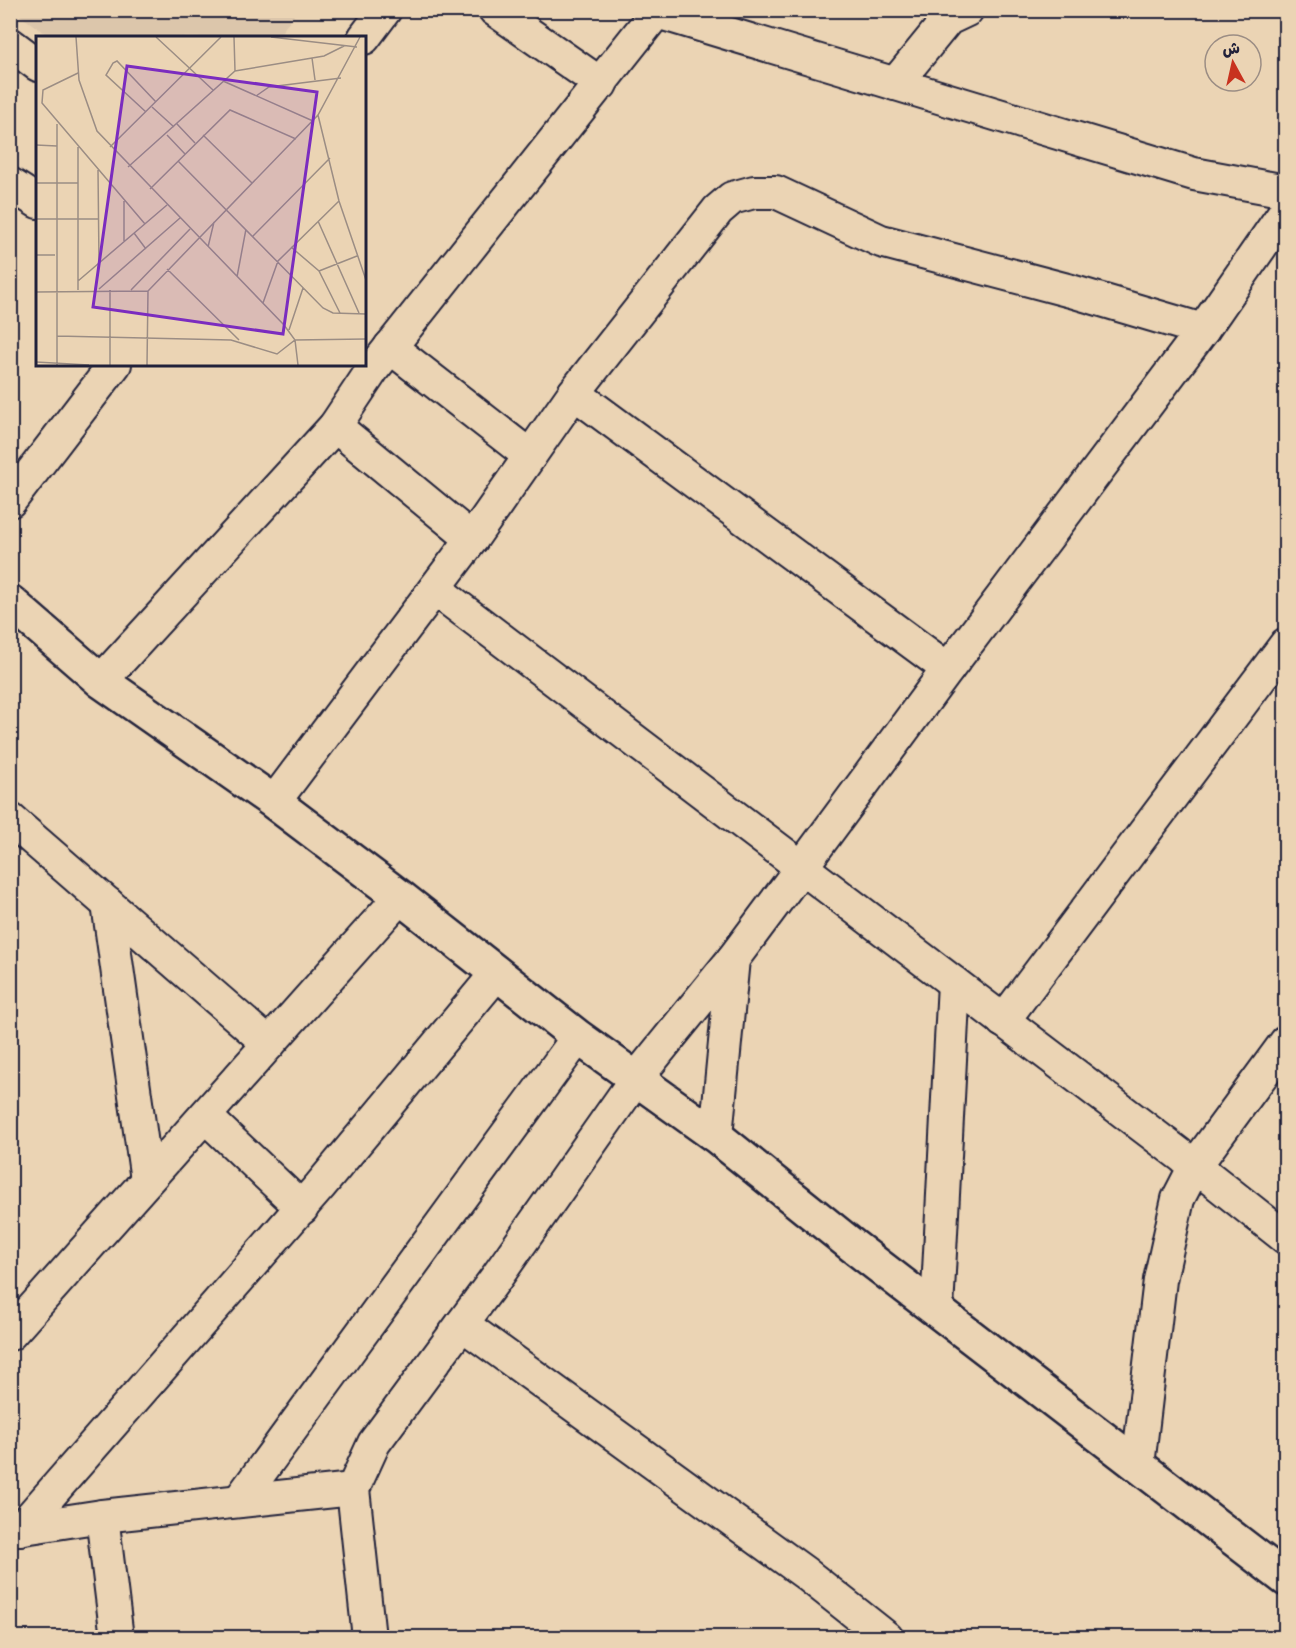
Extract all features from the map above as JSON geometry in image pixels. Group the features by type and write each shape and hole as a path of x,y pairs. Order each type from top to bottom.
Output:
{"main road":[{"path":"10,602 102,681 274,802 578,1037 716,1136 1286,1579"}],"street":[{"path":"366,36 385,10"},
{"path":"495,10 601,84"},
{"path":"895,84 948,19 967,10"},
{"path":"102,681 335,426 376,360 601,84 657,11 1194,174 1286,191"},
{"path":"10,44 36,64"},
{"path":"10,183 36,201"},
{"path":"274,802 472,539 574,393 718,210 732,198 754,192 776,192 881,241 905,249 1071,291 1203,330"},
{"path":"369,1638 353,1489 374,1443 496,1278 635,1080 733,959 1203,330 1286,210"},
{"path":"376,360 530,456"},
{"path":"10,501 113,366"},
{"path":"574,393 948,669"},
{"path":"335,426 472,539"},
{"path":"435,589 1195,1166 1286,1238"},
{"path":"1003,1022 1286,644"},
{"path":"10,819 269,1044"},
{"path":"10,1334 399,897"},
{"path":"108,904 147,1180"},
{"path":"716,1136 733,959"},
{"path":"15,1530 302,1208 497,973"},
{"path":"937,1310 954,983"},
{"path":"239,1501 578,1037"},
{"path":"1138,1465 1160,1280 1178,1199 1195,1166 1281,1058"},
{"path":"205,1116 302,1208"},
{"path":"462,1324 806,1573 887,1638"},
{"path":"15,1530 102,1516 353,1489"},
{"path":"102,1516 117,1638"}],"shaded area":[{"path":"14,11 297,11 278,36 49,36"}]}
